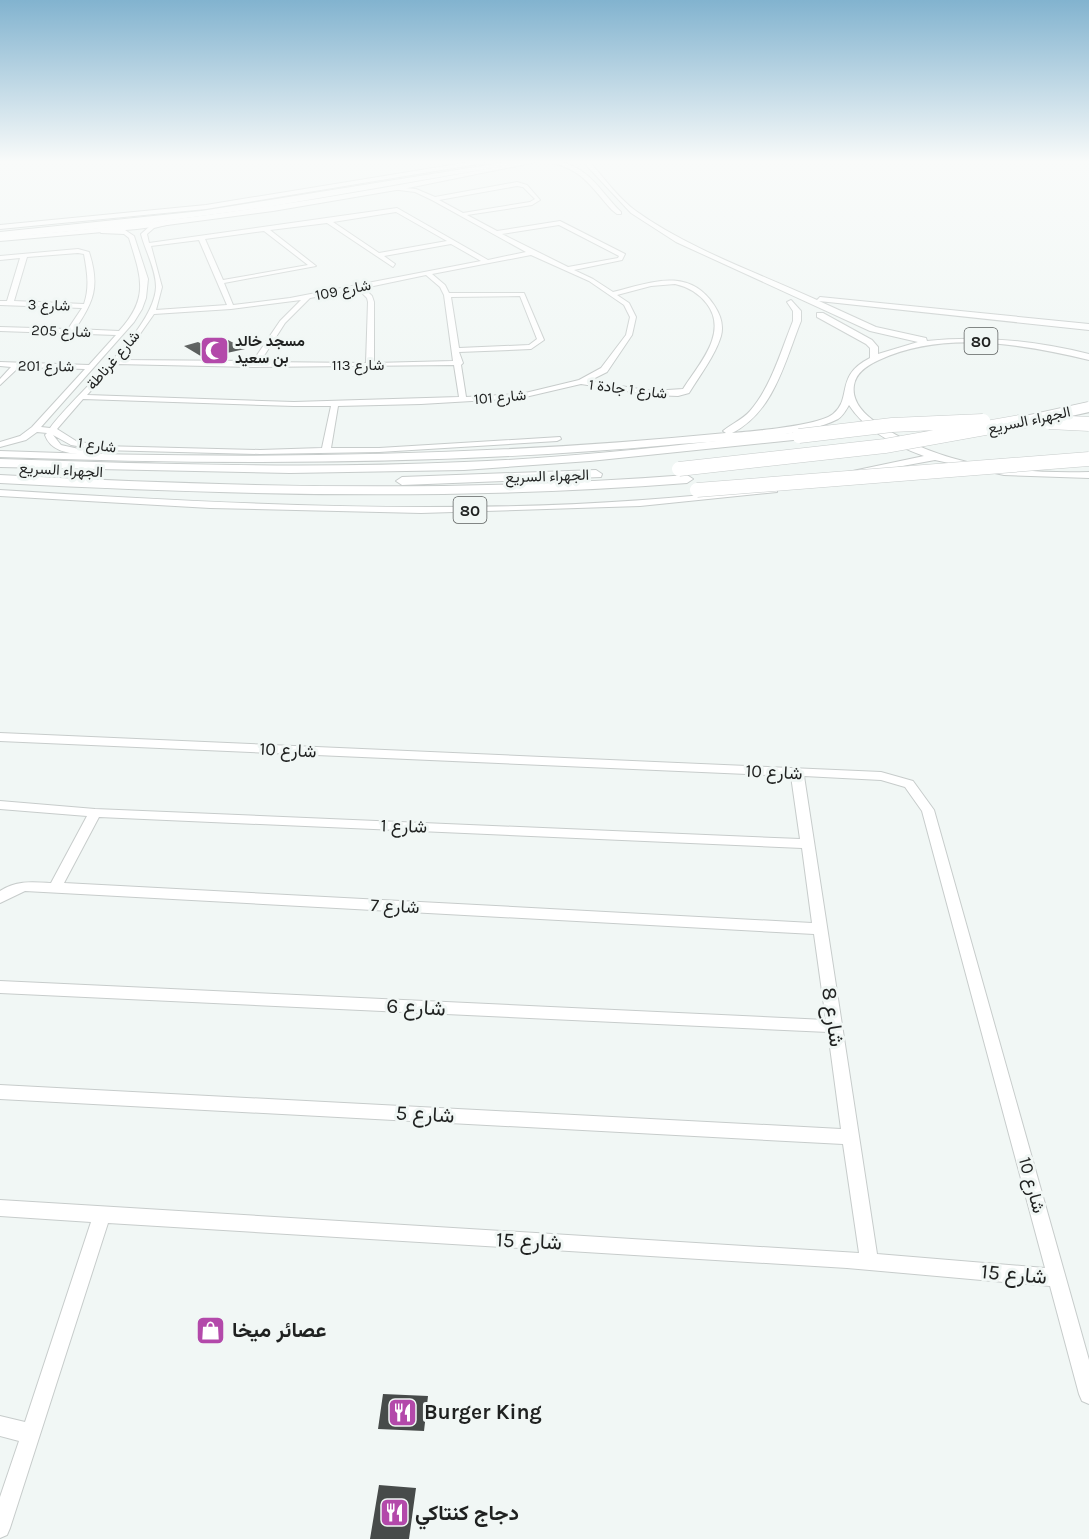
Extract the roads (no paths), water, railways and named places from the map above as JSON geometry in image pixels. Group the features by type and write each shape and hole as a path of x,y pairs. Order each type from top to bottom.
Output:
{"highway":[{"name":"الجهراء السريع","path":"0,480 307,491 471,493 527,491 683,474 923,440 1009,426 1089,407"},
{"name":"الجهراء السريع","path":"0,465 219,479 321,481 782,470 988,439 1089,418"},
{"path":"0,465 386,469 614,456 892,425 960,421 1089,424"},
{"path":"74,483 123,490 249,498 407,502 591,497 1089,459"}],"main road":[{"path":"0,233 88,232"},
{"path":"665,232 795,298 832,310 889,334 946,342"},
{"path":"658,238 760,287"},
{"path":"781,297 1089,327"},
{"path":"795,298 816,314 869,342 873,347 874,359"},
{"path":"692,440 739,428 760,408 797,321 795,298"},
{"path":"816,314 830,314 832,310"},
{"name":"80","path":"1089,357 1021,344 946,342 906,348 874,359 856,371 849,387 850,395 858,411 875,427 902,442 937,456 1017,473 1089,475"},
{"name":"الجهراء السريع","path":"0,454 123,459 287,460 474,456 692,440 790,429 823,422 837,416 850,395"},
{"name":"الجهراء السريع","path":"0,493 324,509 411,511 534,508 662,501 766,491 796,487 937,456"}],"street":[{"path":"88,232 93,232"},
{"path":"119,232 131,235 146,232"},
{"path":"147,245 253,232"},
{"path":"221,282 313,266 268,232"},
{"path":"344,232 393,265"},
{"path":"435,232 487,262"},
{"path":"498,233 505,232"},
{"path":"569,269 620,259 623,256 577,232"},
{"name":"شارع 101","path":"80,398 192,402 335,403 463,400 521,396 581,382 604,370 631,332 633,317 627,304 569,269 532,253 498,233"},
{"path":"131,235 147,286 145,294 158,294 144,234"},
{"path":"202,239 231,307"},
{"path":"379,255 452,242"},
{"path":"0,258 78,251 87,253 92,287 88,306 69,331"},
{"name":"شارع 109","path":"152,312 231,307 308,297 532,253"},
{"name":"شارع 3","path":"10,303 24,256"},
{"path":"428,274 443,286 447,295 463,400"},
{"name":"شارع 1 جادة 1","path":"581,382 667,394 682,393 686,391 718,334 719,321 714,309 695,291 681,283 668,283 611,294"},
{"path":"360,287 370,297 371,302 370,365"},
{"name":"شارع غرناطة","path":"0,446 23,438 35,429 132,321 145,294"},
{"name":"شارع غرناطة","path":"52,430 113,362 152,312 158,294"},
{"path":"447,295 522,294 541,340 531,346 457,350"},
{"path":"254,365 282,322 308,297"},
{"name":"شارع 3","path":"0,303 88,306"},
{"name":"شارع 205","path":"0,329 121,333"},
{"name":"شارع 113","path":"113,362 254,365 459,363"},
{"name":"شارع 201","path":"0,364 91,367"},
{"path":"0,383 17,365"},
{"path":"326,451 335,403"},
{"path":"35,429 52,430 50,440 56,447 123,459"},
{"name":"شارع 1","path":"52,430 59,432 74,444 101,448 249,452 465,446 556,439"},
{"name":"شارع 10","path":"0,737 881,776 909,784 928,810 1089,1394"},
{"name":"شارع 8","path":"797,773 869,1262"},
{"name":"شارع 1","path":"0,805 95,813 808,844"},
{"path":"55,888 95,813"},
{"name":"شارع 7","path":"0,898 10,891 25,886 820,929"},
{"name":"شارع 6","path":"1,988 834,1026"},
{"name":"شارع 5","path":"0,1092 851,1137"},
{"name":"شارع 15","path":"0,1209 869,1262 1057,1278"},
{"path":"0,1528 102,1215"},
{"path":"0,1426 31,1434"}],"place":[{"name":"مسجد خالد بن سعيد","path":"214,350"},
{"name":"عصائر ميخا","path":"211,1330"},
{"name":"Burger King","path":"403,1412"},
{"name":"دجاج كنتاكي","path":"394,1513"}]}
